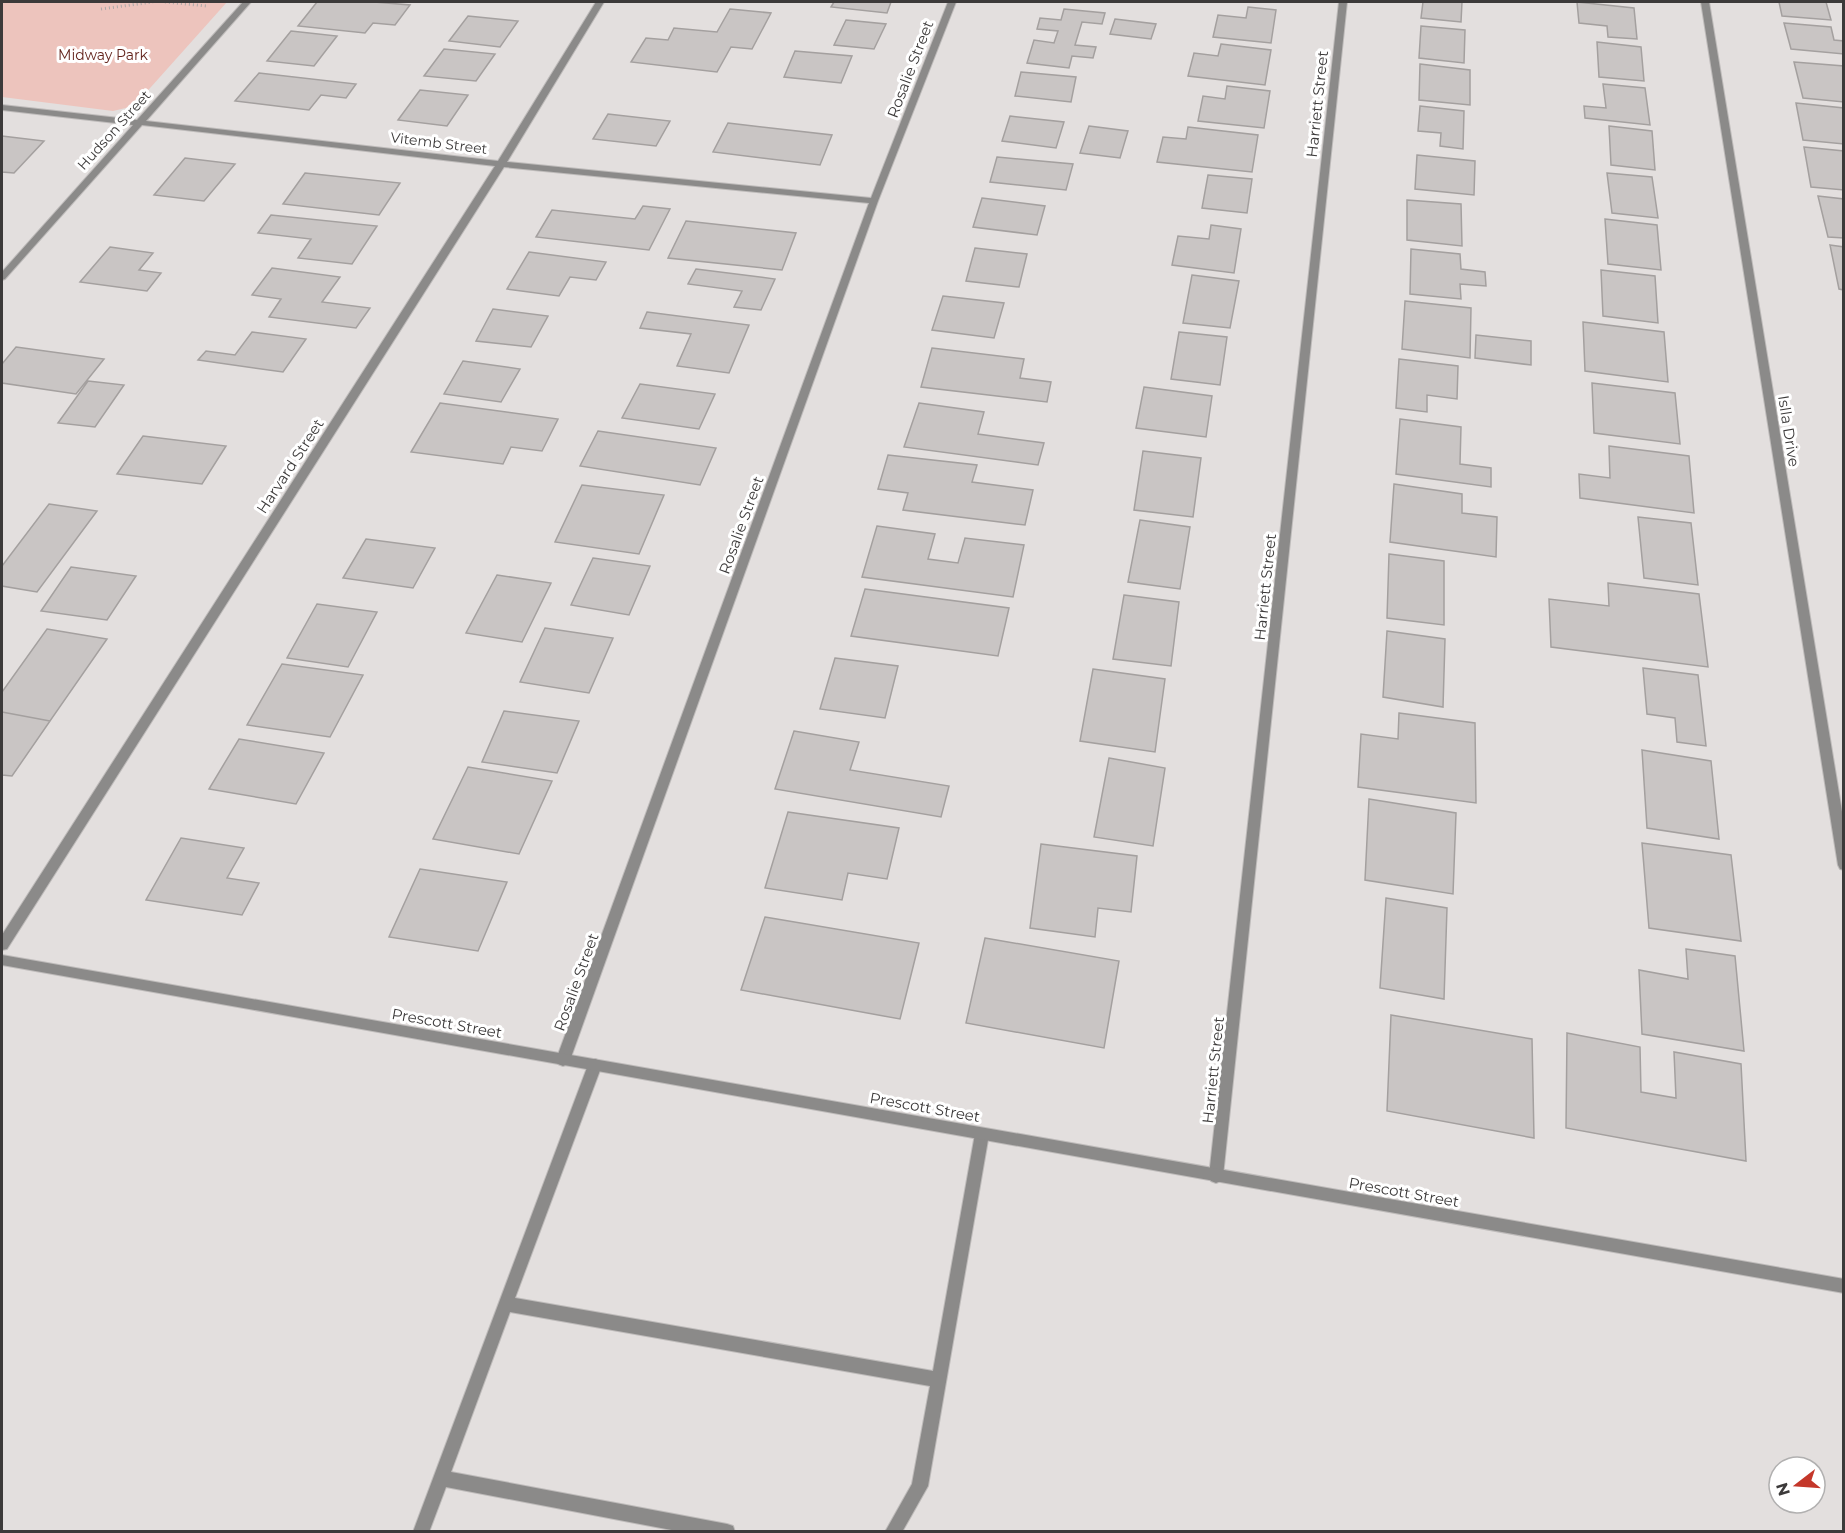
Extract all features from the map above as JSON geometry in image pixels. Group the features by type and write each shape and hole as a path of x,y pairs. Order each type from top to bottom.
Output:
{"street":[{"name":"Hudson Street","path":"2,277 247,2"},
{"name":"Harvard Street","path":"2,945 501,164 600,2"},
{"name":"Rosalie Street","path":"563,1060 874,201 952,2"},
{"name":"Harriett Street","path":"1216,1176 1343,2"},
{"name":"Islla Drive","path":"1705,2 1844,865"},
{"name":"Vitemb Street","path":"2,107 501,164 874,201"},
{"name":"Prescott Street","path":"2,960 1844,1286"},
{"path":"421,1532 595,1065"},
{"path":"893,1532 920,1486 982,1134"},
{"path":"506,1304 939,1380"},
{"path":"442,1478 727,1532"}],"path":[{"path":"101,9 153,2"},
{"path":"165,2 214,6"}],"green space":[{"name":"Midway Park","path":"2,2 227,2 134,106 113,111 2,97"}],"building":[{"path":"317,2 374,2 410,5 395,25 373,23 365,33 298,26"},
{"path":"834,2 891,2 887,13 831,7"},
{"path":"1423,2 1462,2 1461,22 1421,18"},
{"path":"1577,2 1634,8 1637,39 1608,37 1607,26 1579,23"},
{"path":"1779,2 1826,2 1831,20 1782,16"},
{"path":"1248,7 1276,10 1271,43 1213,37 1218,15 1246,18"},
{"path":"730,9 771,13 752,49 731,47 717,72 631,62 646,38 668,40 674,28 717,32"},
{"path":"1064,9 1105,13 1102,24 1082,22 1075,45 1096,47 1093,58 1072,56 1069,68 1027,63 1034,40 1054,43 1058,31 1037,29 1040,18 1061,20"},
{"path":"468,16 518,21 500,47 449,41"},
{"path":"1115,19 1156,24 1151,39 1110,34"},
{"path":"846,20 886,24 874,49 834,45"},
{"path":"1784,23 1831,27 1834,40 1844,41 1844,54 1791,49"},
{"path":"1421,26 1465,30 1464,63 1419,58"},
{"path":"291,31 337,36 314,66 267,61"},
{"path":"1597,42 1641,47 1644,81 1599,77"},
{"path":"1221,44 1271,50 1265,85 1188,76 1194,53 1218,56"},
{"path":"444,49 495,54 476,81 424,76"},
{"path":"795,51 852,56 841,83 784,77"},
{"path":"1794,62 1844,66 1844,102 1803,98"},
{"path":"1420,64 1470,70 1470,105 1419,100"},
{"path":"1021,72 1076,77 1071,102 1015,96"},
{"path":"259,73 356,84 346,98 321,95 309,110 235,101"},
{"path":"1603,84 1645,88 1650,125 1585,118 1584,106 1606,108"},
{"path":"1227,86 1270,91 1264,128 1198,121 1203,96 1225,99"},
{"path":"420,90 468,95 447,126 398,120"},
{"path":"1796,103 1844,108 1844,144 1803,140"},
{"path":"1420,106 1464,111 1463,149 1440,146 1441,133 1418,131"},
{"path":"608,114 670,121 656,146 593,139"},
{"path":"1010,116 1064,122 1056,148 1002,141"},
{"path":"728,123 832,135 820,165 713,152"},
{"path":"1089,126 1128,131 1120,158 1080,153"},
{"path":"1609,126 1652,131 1655,170 1611,165"},
{"path":"1188,127 1258,135 1252,172 1157,162 1163,137 1186,139"},
{"path":"2,136 44,141 14,173 2,172"},
{"path":"1804,147 1844,151 1844,190 1811,187"},
{"path":"1417,155 1475,161 1474,195 1415,189"},
{"path":"997,157 1073,164 1066,190 990,182"},
{"path":"185,158 235,164 204,201 154,195"},
{"path":"305,173 400,183 379,215 283,204"},
{"path":"1607,173 1652,177 1658,218 1612,213"},
{"path":"1208,175 1252,179 1247,213 1202,208"},
{"path":"1818,196 1844,199 1844,238 1828,237"},
{"path":"982,198 1045,206 1037,235 973,227"},
{"path":"1407,200 1461,204 1462,246 1407,240"},
{"path":"643,206 670,209 649,250 536,237 552,210 635,219"},
{"path":"271,215 377,226 352,264 298,258 311,239 258,233"},
{"path":"1605,219 1657,225 1661,270 1608,264"},
{"path":"686,221 796,233 782,270 668,258"},
{"path":"1211,225 1241,229 1234,273 1172,265 1178,236 1209,239"},
{"path":"1830,245 1844,247 1844,290 1839,289"},
{"path":"110,247 153,253 139,270 161,273 147,291 80,282"},
{"path":"975,248 1027,254 1019,287 966,281"},
{"path":"1411,249 1460,254 1461,269 1485,272 1486,286 1460,284 1461,299 1410,294"},
{"path":"529,252 606,262 596,280 570,277 559,296 507,289"},
{"path":"272,268 340,277 322,302 370,308 356,328 269,317 281,299 252,295"},
{"path":"696,269 775,279 761,310 734,307 742,291 688,284"},
{"path":"1601,270 1655,276 1658,323 1603,316"},
{"path":"1192,275 1239,281 1230,328 1183,323"},
{"path":"943,296 1004,303 994,338 932,330"},
{"path":"1405,301 1471,308 1470,358 1402,349"},
{"path":"493,309 548,316 531,347 476,341"},
{"path":"647,312 749,325 729,373 677,366 691,334 640,328"},
{"path":"1583,322 1664,332 1668,382 1585,371"},
{"path":"252,332 306,339 283,372 198,360 206,351 235,355"},
{"path":"1179,332 1227,337 1220,385 1171,379"},
{"path":"1476,335 1531,341 1531,365 1475,358"},
{"path":"16,347 104,359 76,394 2,383 2,364"},
{"path":"932,348 1024,359 1020,378 1051,382 1047,402 921,387"},
{"path":"1399,359 1458,366 1457,399 1427,395 1427,412 1396,408"},
{"path":"463,361 520,369 501,402 444,394"},
{"path":"88,381 124,385 95,427 58,423"},
{"path":"1592,383 1675,393 1680,444 1594,433"},
{"path":"640,384 715,394 699,429 622,418"},
{"path":"1144,387 1212,396 1206,437 1136,428"},
{"path":"440,403 558,419 542,451 511,447 503,464 411,452"},
{"path":"919,403 984,412 978,434 1044,443 1038,465 904,447"},
{"path":"1400,419 1461,427 1460,464 1491,468 1491,487 1396,474"},
{"path":"598,431 716,448 700,485 580,466"},
{"path":"143,436 226,446 202,484 117,474"},
{"path":"1609,446 1689,456 1694,513 1580,498 1579,474 1610,478"},
{"path":"1143,451 1201,458 1193,517 1134,510"},
{"path":"888,455 977,465 972,482 1033,490 1025,525 903,510 908,493 878,489"},
{"path":"1394,484 1462,494 1462,513 1497,517 1496,557 1390,542"},
{"path":"582,485 664,495 639,554 555,542"},
{"path":"49,504 97,511 37,592 2,586 2,566"},
{"path":"1638,517 1691,523 1698,585 1644,578"},
{"path":"1140,520 1190,527 1180,589 1128,582"},
{"path":"877,526 935,534 928,559 958,563 965,538 1024,545 1013,597 862,577"},
{"path":"366,539 435,548 413,588 343,578"},
{"path":"1389,554 1444,561 1444,625 1387,618"},
{"path":"593,558 650,566 629,615 571,605"},
{"path":"71,567 136,576 107,620 41,611"},
{"path":"497,575 551,583 522,642 466,633"},
{"path":"1608,583 1699,594 1708,667 1551,647 1549,599 1609,606"},
{"path":"865,589 1009,608 998,656 851,636"},
{"path":"1124,595 1179,602 1171,666 1113,659"},
{"path":"317,604 377,612 348,667 287,658"},
{"path":"545,628 613,638 589,693 520,682"},
{"path":"47,629 107,639 50,721 2,712 2,692"},
{"path":"1387,631 1445,639 1443,707 1383,697"},
{"path":"835,658 898,666 885,718 820,709"},
{"path":"282,664 363,675 330,737 247,725"},
{"path":"1643,668 1698,675 1706,746 1677,742 1675,718 1647,714"},
{"path":"1093,669 1165,679 1155,752 1080,741"},
{"path":"504,711 579,721 557,773 482,762"},
{"path":"2,712 50,721 12,776 2,775"},
{"path":"1399,713 1475,723 1476,803 1358,787 1361,734 1398,739"},
{"path":"794,731 859,742 850,770 949,786 941,817 775,789"},
{"path":"239,739 324,753 296,804 209,789"},
{"path":"1642,750 1711,761 1719,839 1647,828"},
{"path":"1109,758 1165,768 1153,846 1094,837"},
{"path":"468,767 552,781 519,854 433,839"},
{"path":"1369,799 1456,813 1453,894 1365,880"},
{"path":"788,812 899,828 887,879 848,873 842,900 765,888"},
{"path":"181,838 244,848 227,878 259,883 242,915 146,900"},
{"path":"1642,843 1731,855 1741,941 1649,928"},
{"path":"1041,844 1137,856 1131,912 1098,908 1095,937 1030,928"},
{"path":"420,869 507,882 478,951 389,937"},
{"path":"1386,898 1447,908 1444,999 1380,988"},
{"path":"765,917 919,943 900,1019 741,990"},
{"path":"985,938 1119,961 1104,1048 966,1023"},
{"path":"1686,949 1735,956 1744,1051 1642,1034 1639,970 1688,979"},
{"path":"1391,1015 1532,1039 1534,1138 1387,1111"},
{"path":"1567,1033 1640,1047 1641,1092 1676,1098 1674,1052 1741,1064 1746,1161 1566,1128"}]}
